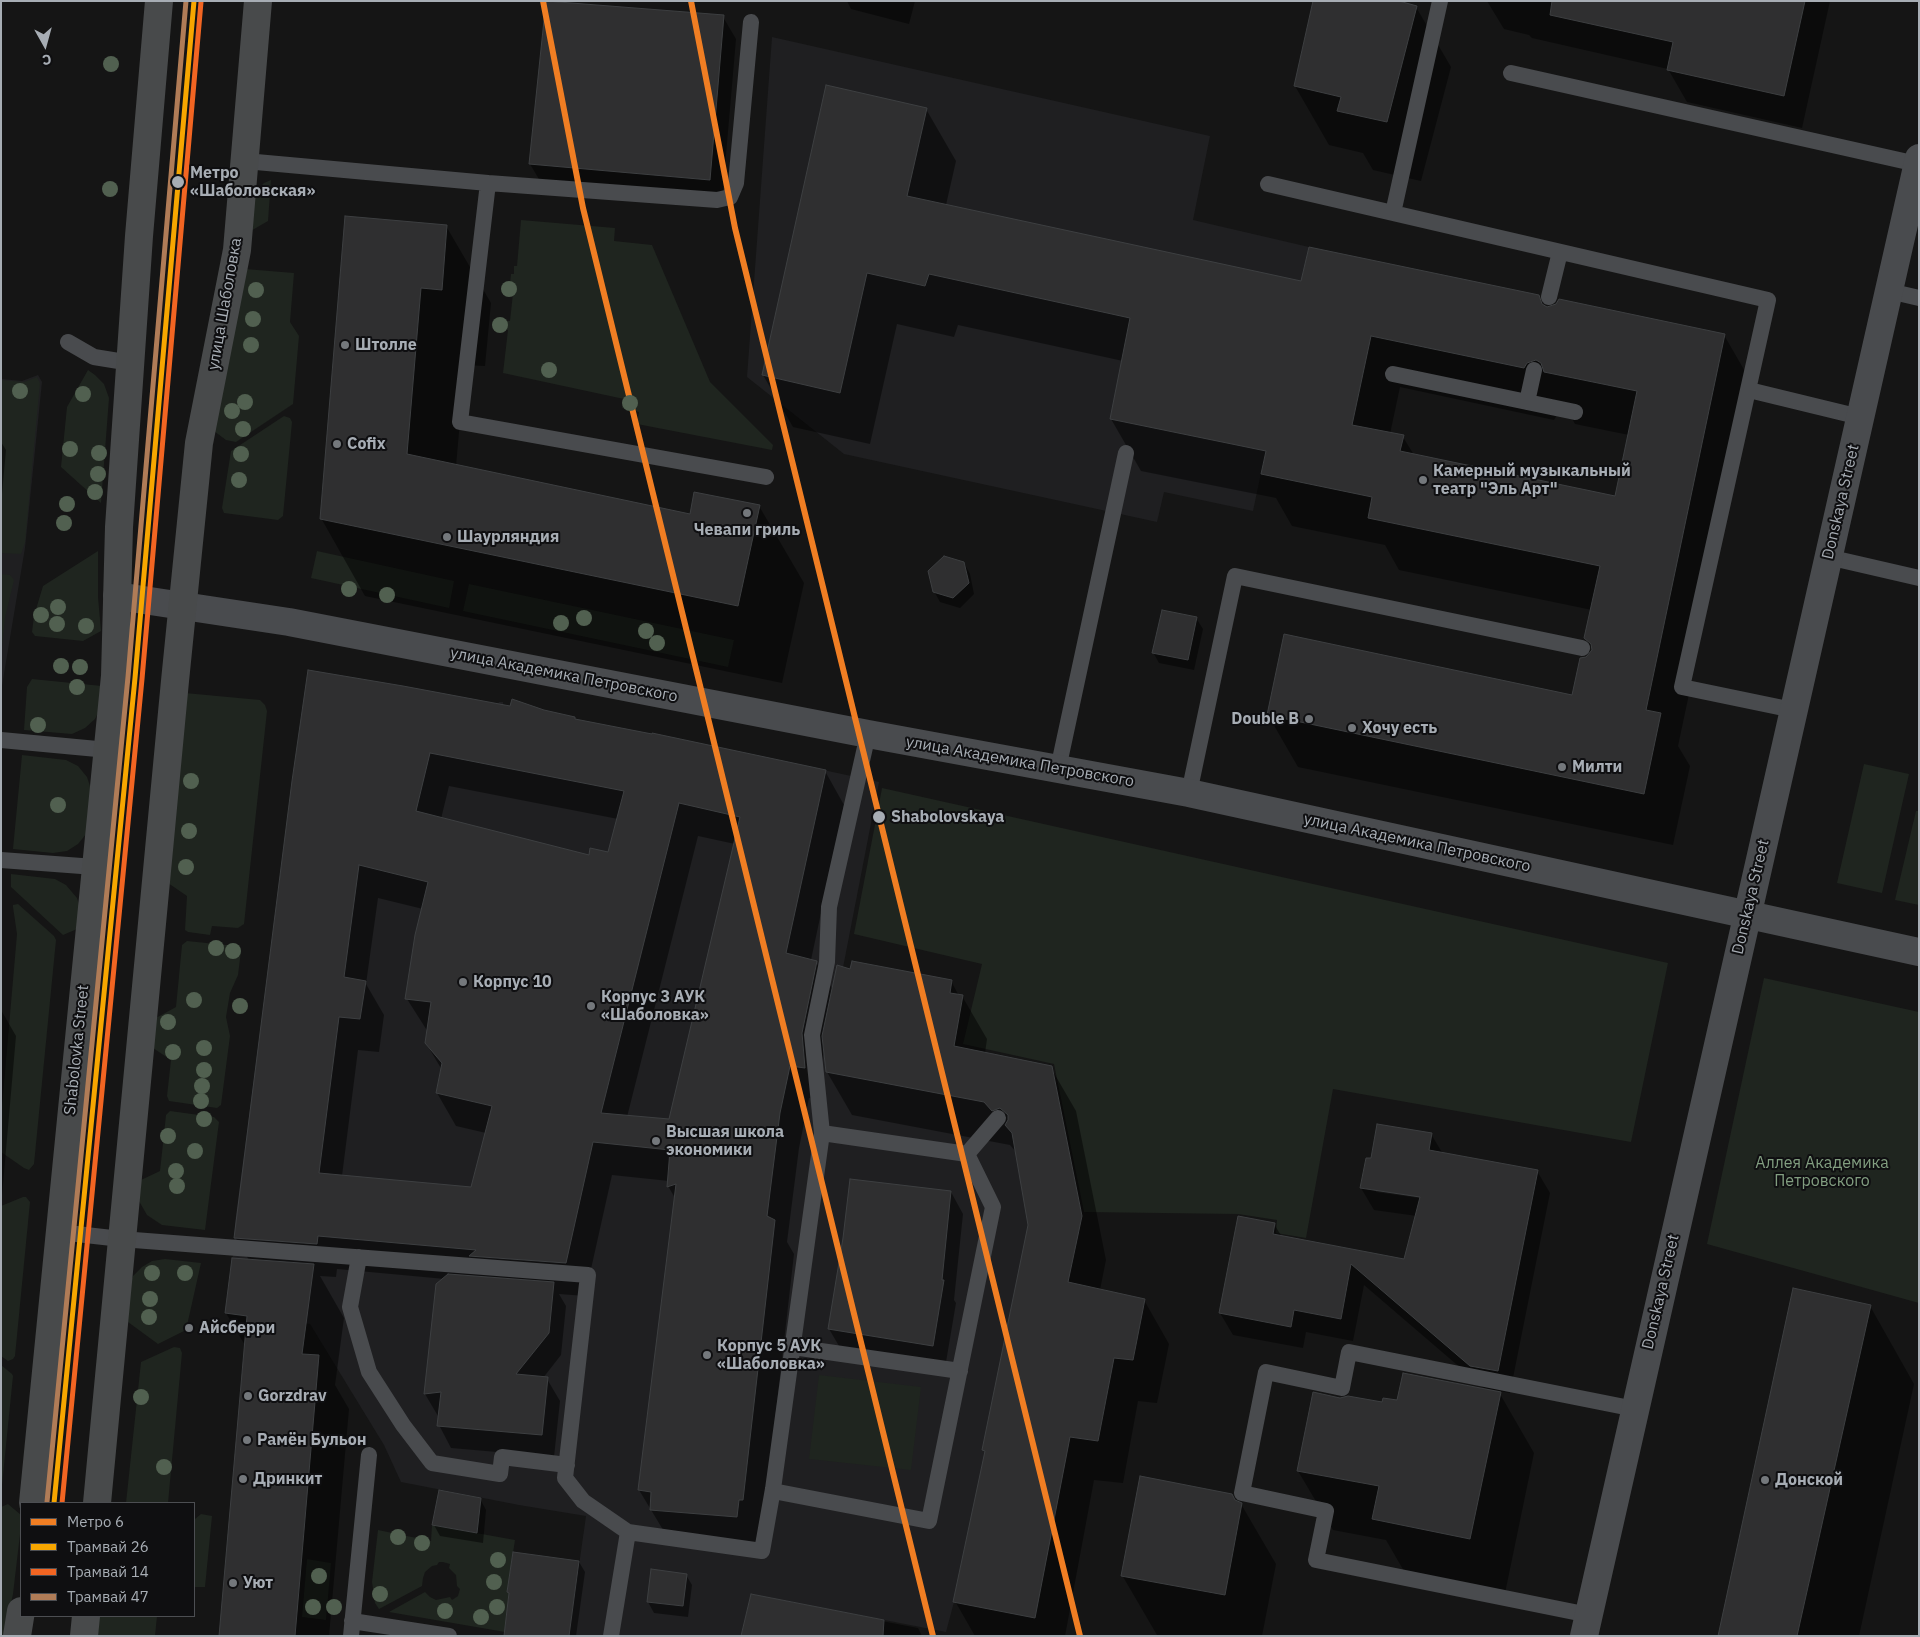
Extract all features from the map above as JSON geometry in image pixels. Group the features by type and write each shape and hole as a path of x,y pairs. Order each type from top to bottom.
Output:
{"main road":[{"path":"117,596 119,527 139,236 159,1"},
{"name":"улица Шаболовка","path":"183,605 199,443 237,250 258,1"},
{"name":"Shabolovka Street","path":"33,1502 115,676 117,596"},
{"path":"96,1502 183,605"},
{"path":"17,1636 20,1617"},
{"path":"84,1636 86,1617"}],"street":[{"name":"Donskaya Street","path":"1587,1625 1918,161"},
{"name":"улица Академика Петровского","path":"117,596 306,625 868,734 1189,793 1919,952"}],"lane":[{"path":"1393,213 1440,1"},
{"path":"246,160 488,183 716,200 730,197 736,183 751,22"},
{"path":"1511,73 1918,161"},
{"path":"488,183 460,422 766,477"},
{"path":"1268,184 1768,300 1682,687 1793,710"},
{"path":"1549,297 1560,252"},
{"path":"1889,291 1919,298"},
{"path":"68,342 94,357 131,363"},
{"path":"1527,402 1534,370"},
{"path":"1393,374 1574,412"},
{"path":"1749,390 1860,417"},
{"path":"1058,769 1126,453"},
{"path":"1828,557 1919,578"},
{"path":"1189,793 1235,576 1582,648"},
{"path":"59,1232 122,1239 588,1275 565,1478 583,1500 628,1532 762,1551 773,1491 822,1133 812,1035 827,962 828,907 868,734"},
{"path":"1,740 108,750"},
{"path":"1,860 95,867"},
{"path":"967,1154 998,1118"},
{"path":"822,1133 967,1154"},
{"path":"773,1491 929,1521 992,1207 967,1154"},
{"path":"359,1257 350,1307 369,1372 403,1425 432,1463 500,1474 502,1457 567,1465"},
{"path":"793,1347 960,1370"},
{"path":"1587,1625 1316,1560 1326,1510 1242,1493 1266,1372 1342,1388 1350,1352 1635,1409"},
{"path":"369,1455 351,1629 449,1636"},
{"path":"611,1636 628,1532"}],"shaded area":[{"path":"772,37 1210,136 1193,220 1309,247 1253,511 1164,492 1157,522 844,454 747,377"},
{"path":"38,375 42,382 25,548 1,692 1,379 22,381"},
{"name":"Высшая школа экономики","path":"403,686 498,704 503,702 503,705 510,706 511,704 558,715 559,713 570,718 571,716 575,717 575,719 652,733 879,782 835,1009 850,1024 1052,1066 1082,1216 1068,1283 1099,1289 1035,1618 954,1602 946,1632 751,1594 741,1636 569,1636 586,1516 401,1482 384,1445 310,1324 225,1313 299,734 396,753 392,746"}],"green space":[{"path":"271,180 268,221 249,232 254,193 264,183"},
{"path":"521,220 615,228 614,241 652,245 710,382 773,445 772,450 637,424 639,412 622,408 624,399 503,373 508,330 495,328 495,321 510,321 513,293 504,291 505,283 510,284 511,274 514,274 514,266 517,266"},
{"path":"245,269 294,273 290,322 299,336 293,404 236,442 226,440 214,431"},
{"path":"88,370 104,384 109,398 101,503 61,467 67,407"},
{"path":"37,377 40,383 25,543 21,554 1,553 1,380 24,382"},
{"path":"284,416 290,418 292,422 283,516 278,520 224,513 222,508 231,451"},
{"path":"98,551 98,597 101,631 83,641 35,636 32,632 34,616 43,586"},
{"path":"317,551 454,581 449,608 311,578"},
{"path":"1,574 10,575 14,580 5,618 1,656"},
{"path":"469,584 734,640 728,667 463,611"},
{"path":"32,679 102,686 98,713 95,719 85,728 72,734 24,730 27,687"},
{"path":"185,693 260,700 265,705 267,711 244,924 238,928 212,926 210,935 185,930 187,896 168,883"},
{"path":"22,755 66,760 78,766 87,777 91,789 87,833 78,844 67,851 53,853 13,849"},
{"path":"1864,764 1909,774 1882,893 1837,883"},
{"path":"882,788 1668,963 1631,1142 1333,1089 1306,1238 1276,1233 1277,1220 1238,1214 1084,1212 1054,1064 963,1044 982,964 854,934"},
{"path":"1916,811 1919,811 1919,905 1895,900"},
{"path":"11,874 55,879 66,885 77,898 80,908 77,929 63,935 11,887"},
{"path":"18,904 54,936 56,940 34,1164 29,1170 1,1152 1,1118 17,934 13,905"},
{"path":"187,941 236,946 241,951 238,975 230,993 226,1017 230,1036 221,1105 217,1108 169,1101 167,1096 171,1060 153,1048 154,1019 176,1007 182,945"},
{"name":"Аллея Академика Петровского","path":"1764,978 1919,1012 1919,1303 1707,1244"},
{"path":"170,1111 214,1117 219,1122 205,1230 162,1225 147,1215 139,1201 141,1180 160,1171 166,1115"},
{"path":"26,1197 30,1202 15,1356 8,1361 1,1356 1,1206"},
{"path":"165,1259 201,1263 186,1330 158,1344 128,1322 129,1285 133,1276 142,1267 152,1261"},
{"path":"174,1347 180,1348 182,1353 168,1502 126,1502 141,1362"},
{"path":"1,1365 13,1376 1,1495"},
{"path":"819,1375 921,1387 911,1470 809,1459"},
{"path":"8,1504 20,1514 20,1534 13,1594 4,1636 1,1636 1,1507"},
{"path":"201,1514 212,1516 205,1587 195,1587 195,1519"},
{"path":"432,1525 515,1540 507,1592 509,1593 505,1632 389,1612 425,1592 436,1600 450,1597 452,1600 458,1596 460,1589 457,1586 456,1575 449,1568 450,1564 443,1562 439,1562 425,1572 422,1586 379,1609 375,1603 372,1582 378,1530 431,1541"},
{"path":"307,1559 331,1563 326,1620 302,1617"},
{"path":"96,1617 157,1617 155,1636 94,1636"}],"building":[{"path":"546,1 724,15 710,180 529,164"},
{"path":"1313,1 1399,1 1417,6 1387,122 1337,111 1341,97 1294,86"},
{"path":"1552,1 1805,1 1784,96 1667,70 1673,42 1550,15"},
{"path":"826,85 927,108 907,196 1301,281 1309,247 1539,295 1542,304 1547,307 1556,304 1559,299 1725,334 1646,710 1661,713 1644,794 1267,715 1284,634 1572,695 1580,658 1586,657 1592,650 1591,644 1584,638 1600,566 1368,518 1372,497 1261,474 1266,451 1110,419 1130,318 929,274 925,286 867,273 840,393 762,375","holes":["1371,336 1524,368 1527,363 1536,360 1541,363 1544,372 1637,391 1615,496 1400,451 1404,435 1352,425"]},
{"path":"345,216 447,225 442,290 421,288 407,454 690,514 694,492 760,505 738,606 320,519"},
{"path":"944,556 964,562 969,583 953,598 933,592 928,571"},
{"path":"1162,610 1197,617 1188,660 1152,653"},
{"path":"308,670 510,706 512,699 544,710 575,717 575,719 652,733 826,770 786,953 817,961 802,1033 805,1068 790,1066 780,1113 767,1216 775,1220 743,1500 739,1500 737,1517 650,1510 651,1492 638,1490 676,1184 667,1187 670,1150 593,1142 566,1263 469,1256 476,1250 318,1236 317,1244 234,1238 292,781","holes":["430,753 624,791 608,852 590,848 589,855 416,811","679,803 740,817 669,1119 601,1113","359,865 428,882 415,935 405,999 431,1002 425,1043 442,1063 436,1093 492,1106 471,1187 319,1173 339,1017 360,1019 366,981 344,977"]},
{"path":"852,961 952,980 950,993 963,995 954,1046 1052,1066 1082,1216 1068,1282 1145,1299 1133,1360 1114,1358 1098,1441 1070,1437 1035,1618 953,1602 985,1451 982,1450 1028,1225 1012,1133 1005,1125 1008,1115 1000,1108 992,1111 984,1102 826,1072 822,1036 837,965 850,969"},
{"path":"1377,1124 1432,1133 1429,1150 1538,1170 1498,1371 1470,1366 1351,1264 1341,1319 1294,1310 1291,1327 1219,1313 1238,1216 1275,1223 1273,1234 1404,1259 1420,1197 1360,1188 1366,1158 1371,1158"},
{"path":"850,1179 951,1191 942,1280 944,1280 933,1346 828,1329 843,1238"},
{"path":"232,1258 314,1264 302,1354 319,1355 295,1636 219,1636 247,1316 225,1313"},
{"path":"448,1274 554,1282 549,1333 516,1374 548,1377 542,1435 437,1426 441,1392 424,1394 436,1284"},
{"path":"1793,1288 1871,1305 1797,1636 1718,1636"},
{"path":"1403,1373 1501,1392 1470,1539 1372,1519 1379,1486 1297,1471 1313,1392 1340,1398 1348,1396 1382,1402 1383,1398 1397,1400"},
{"path":"1140,1476 1232,1494 1235,1500 1242,1503 1225,1595 1121,1576"},
{"path":"439,1490 481,1498 477,1533 432,1525"},
{"path":"513,1552 579,1561 569,1636 504,1636 509,1593 507,1592"},
{"path":"651,1569 687,1574 683,1606 647,1602"},
{"path":"751,1594 884,1620 883,1636 741,1636"}],"metro line":[{"name":"6","path":"543,1 583,208 933,1636"},
{"name":"6","path":"691,1 735,228 1080,1636"}],"tram line":[{"name":"47","path":"47,1502 128,677 186,1"},
{"name":"26","path":"54,1502 135,678 194,1"},
{"name":"14","path":"62,1502 142,679 201,2"}],"place":[{"name":"Метро «Шаболовская»","path":"178,182"},
{"name":"Штолле","path":"345,345"},
{"name":"Cofix","path":"337,444"},
{"name":"Камерный музыкальный театр \"Эль Арт\"","path":"1423,480"},
{"name":"Чевапи гриль","path":"747,513"},
{"name":"Шаурляндия","path":"447,537"},
{"name":"Double B","path":"1309,719"},
{"name":"Хочу есть","path":"1352,728"},
{"name":"Милти","path":"1562,767"},
{"name":"Shabolovskaya","path":"879,817"},
{"name":"Корпус 10","path":"463,982"},
{"name":"Корпус 3 АУК «Шаболовка»","path":"591,1006"},
{"name":"Высшая школа экономики","path":"656,1141"},
{"name":"Айсберри","path":"189,1328"},
{"name":"Корпус 5 АУК «Шаболовка»","path":"707,1355"},
{"name":"Gorzdrav","path":"248,1396"},
{"name":"Рамён Бульон","path":"247,1440"},
{"name":"Дринкит","path":"243,1479"},
{"name":"Донской","path":"1765,1480"},
{"name":"Уют","path":"233,1583"}]}
